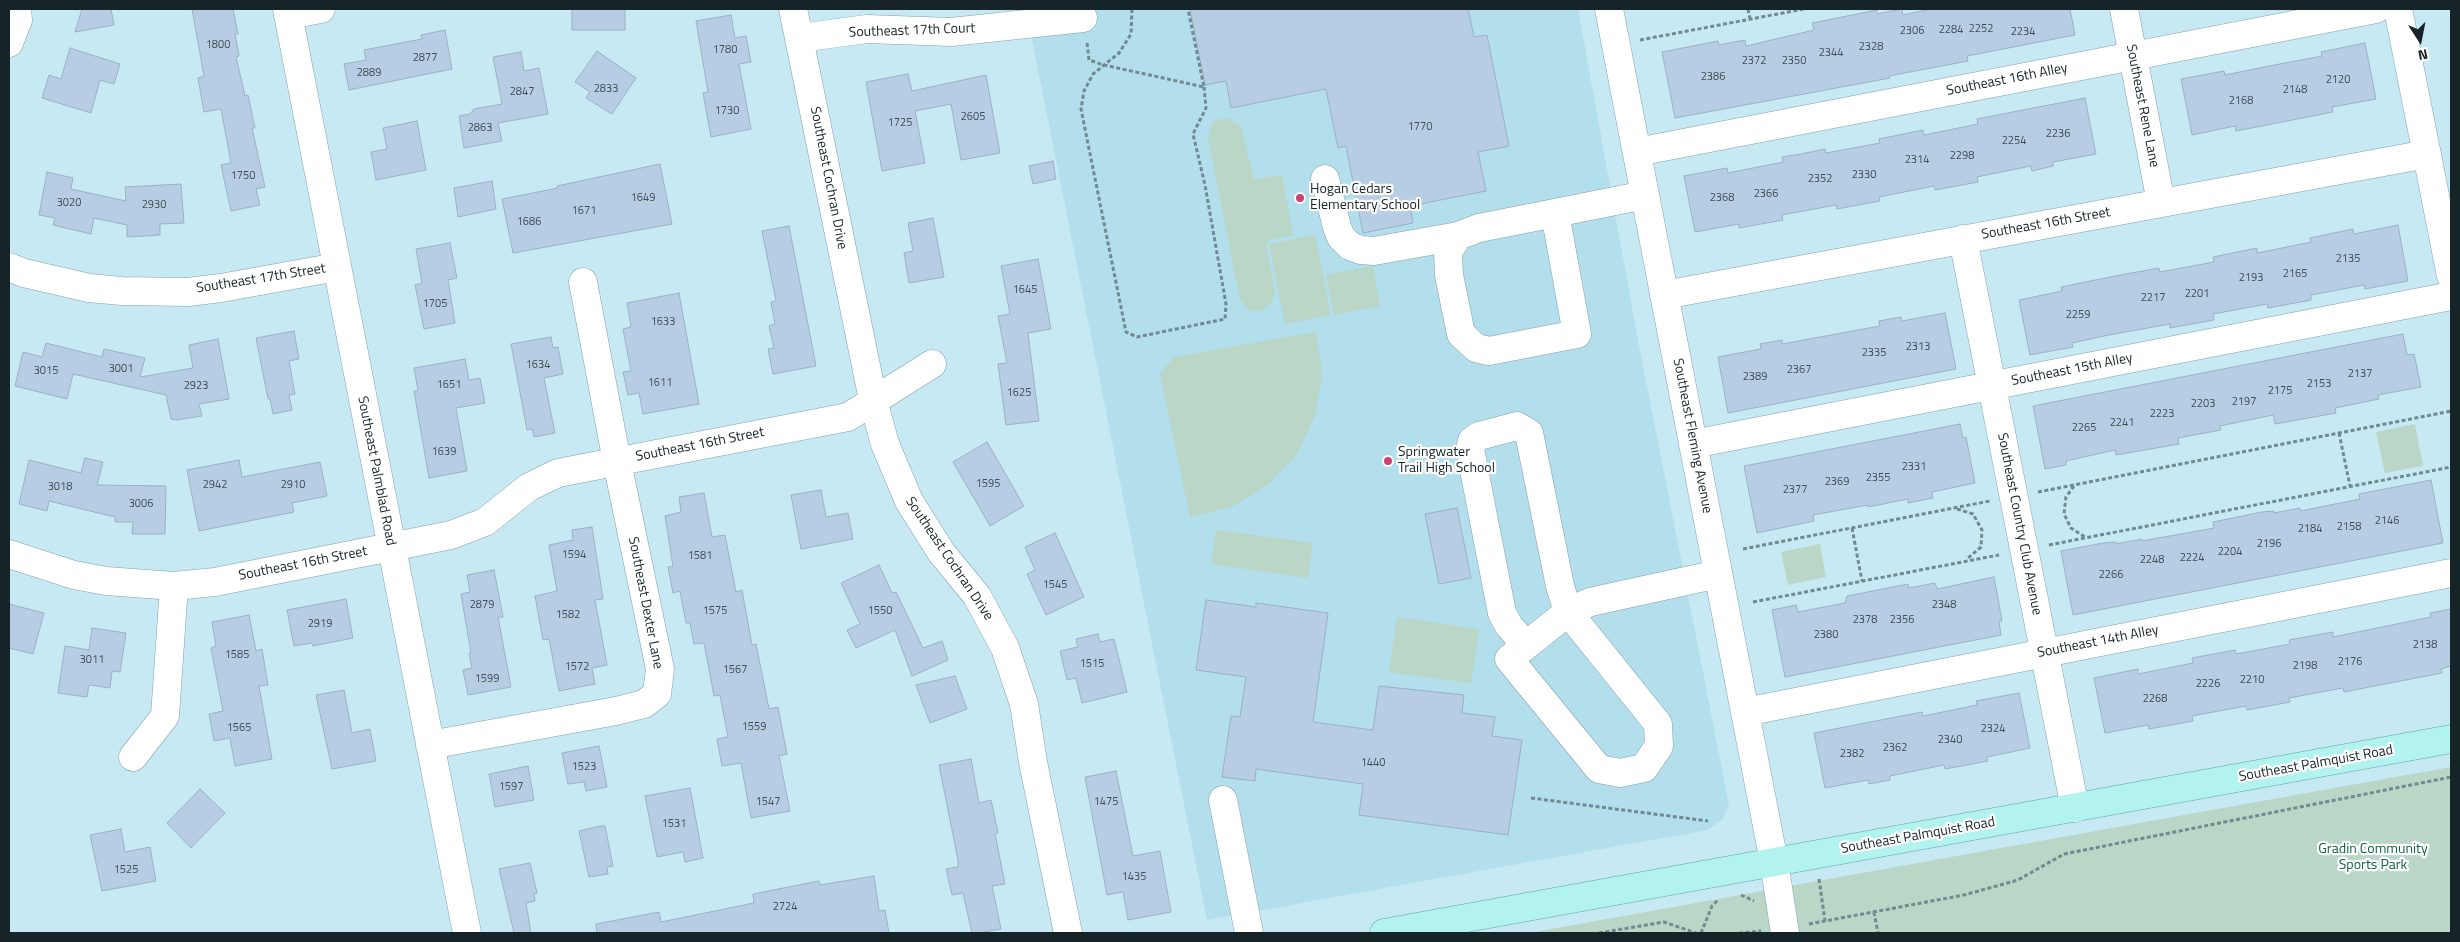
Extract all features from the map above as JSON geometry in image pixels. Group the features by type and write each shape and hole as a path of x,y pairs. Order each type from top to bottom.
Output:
{"main road":[{"name":"Southeast Palmquist Road","path":"1384,933 2451,739"}],"street":[{"path":"9,43 18,20 17,9"},
{"path":"288,12 321,9"},
{"name":"Southeast Cochran Drive","path":"794,9 873,400 885,444 908,501 940,552 977,596 1005,648 1024,704 1033,762 1068,933"},
{"name":"Southeast Fleming Avenue","path":"1610,9 1774,862 1774,929"},
{"name":"Southeast Rene Lane","path":"2124,9 2161,203"},
{"name":"Southeast 16th Alley","path":"1637,152 2376,9"},
{"path":"2398,9 2451,276"},
{"name":"Southeast Palmblad Road","path":"288,12 336,267 467,933"},
{"name":"Southeast 17th Court","path":"800,38 868,29 951,32 1083,18"},
{"name":"Southeast 16th Street","path":"1664,294 2427,154"},
{"path":"1326,179 1341,237 1350,246 1374,251 1458,236 1479,228 1645,195"},
{"path":"1458,236 1448,252 1449,274 1461,334 1476,348 1489,351 1577,334 1555,213"},
{"name":"Southeast Country Club Avenue","path":"1963,239 2075,808"},
{"name":"Southeast 17th Street","path":"9,267 24,273 89,288 122,291 188,292 221,288 336,267"},
{"name":"Southeast Dexter Lane","path":"430,745 616,711 644,704 656,694 660,669 617,462 583,282"},
{"name":"Southeast 15th Alley","path":"1693,444 2451,296"},
{"name":"Southeast 16th Street","path":"9,554 74,576 106,582 174,586 215,582 391,547 471,529 485,522 542,479 558,473 848,417 932,364"},
{"path":"1526,645 1509,626 1502,613 1470,449 1472,441 1479,436 1517,426 1529,433 1560,586 1568,612 1658,724 1659,746 1644,768 1620,773 1599,769 1509,659 1568,612 1590,602 1718,574"},
{"name":"Southeast 14th Alley","path":"1745,712 2451,573"},
{"path":"133,757 165,716 174,586"},
{"path":"1223,800 1249,933"}],"path":[{"path":"1132,9 1131,34 1119,53 1093,74 1084,91 1081,109 1126,332 1137,337 1225,319 1226,304 1205,185 1193,134 1206,108 1204,87 1188,9"},
{"path":"1748,9 1750,19"},
{"path":"1616,45 1804,9"},
{"path":"1083,18 1089,60 1204,87"},
{"path":"1743,549 2451,411"},
{"path":"2339,433 2350,486"},
{"path":"1753,602 2451,467"},
{"path":"2075,485 2066,497 2064,514 2071,528 2086,538"},
{"path":"1953,508 1964,509 1973,514 1982,530 1981,547 1965,561"},
{"path":"1852,528 1862,581"},
{"path":"1774,929 1964,895 2018,880 2064,854 2451,777"},
{"path":"1531,798 1708,821"},
{"path":"1818,873 1824,921"},
{"path":"1738,895 1745,896 1756,902"},
{"path":"1701,933 1715,901 1724,898"},
{"path":"1874,912 1878,933"},
{"path":"1599,933 1664,922 1696,933"}],"shaded area":[{"name":"Springwater Trail High School","path":"1026,9 1578,9 1638,340 1729,805 1722,820 1707,830 1207,920"}],"green space":[{"path":"1228,118 1241,126 1254,179 1282,175 1293,235 1270,240 1266,244 1275,294 1270,305 1260,311 1249,310 1240,300 1208,137 1212,124 1216,120"},
{"path":"1315,235 1331,315 1285,324 1269,244"},
{"path":"1373,266 1380,306 1334,315 1326,275"},
{"path":"1316,332 1322,374 1315,416 1297,454 1268,485 1231,507 1190,517 1160,374 1174,357"},
{"path":"2415,424 2423,466 2385,473 2376,432"},
{"path":"1216,530 1313,543 1308,578 1211,564"},
{"path":"1820,544 1826,577 1788,585 1781,552"},
{"path":"1397,617 1479,629 1471,683 1389,672"},
{"name":"Gradin Community Sports Park","path":"2451,767 2451,933 1529,933"}],"building":[{"path":"82,9 111,9 114,25 75,32"},
{"path":"192,9 233,9 238,34 235,34 239,56 236,57 245,96 248,95 255,128 252,128 265,187 256,189 260,205 231,211 221,165 231,163 221,109 204,112 198,78 204,76"},
{"path":"572,9 625,9 625,30 572,30"},
{"path":"1190,9 1468,9 1474,37 1487,35 1509,146 1478,152 1486,191 1410,206 1413,223 1363,233 1346,146 1338,148 1326,89 1231,108 1226,81 1205,85"},
{"path":"1902,9 1903,15 1931,9 2070,9 2075,35 1967,56 1968,61 1889,76 1890,78 1675,118 1662,52 1718,41 1719,45 1745,40 1746,46 1814,30 1812,23 1877,10 1877,14"},
{"path":"731,15 735,38 746,36 751,62 739,64 751,129 711,137 703,93 708,92 696,21"},
{"path":"445,30 452,69 349,90 344,64 366,60 364,50 422,39 421,35"},
{"path":"2365,43 2376,99 2332,107 2333,112 2272,124 2236,131 2235,126 2192,135 2181,79 2224,71 2225,75 2322,56 2321,52"},
{"path":"70,48 120,64 114,84 100,80 91,113 42,98 49,75 61,79"},
{"path":"597,51 636,78 612,114 586,98 590,92 575,82"},
{"path":"521,52 524,71 539,68 548,114 498,123 502,141 464,148 459,116 470,114 474,109 502,104 493,57"},
{"path":"908,74 912,91 986,75 1000,153 961,160 951,104 915,111 925,163 882,171 866,82"},
{"path":"2085,98 2096,154 2053,162 2053,166 2032,171 2031,166 1977,177 1978,182 1935,190 1934,186 1879,197 1880,201 1837,209 1836,205 1782,215 1783,220 1739,228 1739,224 1695,232 1684,176 1727,168 1728,173 1783,162 1782,157 1825,149 1826,153 1880,143 1879,139 1923,130 1924,135 1978,124 1977,119"},
{"path":"417,121 426,170 376,180 371,152 387,149 383,128"},
{"path":"1053,161 1056,179 1033,184 1029,166"},
{"path":"660,164 672,224 513,253 502,199"},
{"path":"47,172 73,178 71,189 126,201 125,187 181,184 184,223 160,224 160,235 127,237 127,225 94,218 91,234 53,225 55,218 39,215"},
{"path":"492,181 496,209 458,217 454,188"},
{"path":"933,218 944,277 909,283 904,253 913,251 908,223"},
{"path":"2398,225 2408,281 2365,289 2364,285 2311,295 2311,300 2268,308 2267,304 2213,314 2214,320 2170,328 2170,324 2109,335 2072,343 2073,347 2030,355 2019,300 2062,291 2061,287 2115,276 2159,268 2160,272 2214,262 2213,257 2257,248 2257,253 2282,248 2311,242 2310,238 2353,229 2354,234"},
{"path":"789,226 816,366 773,374 768,349 774,348 769,326 775,324 771,302 776,301 762,231"},
{"path":"450,243 457,278 448,280 455,323 424,329 415,285 422,283 416,249"},
{"path":"1038,259 1051,329 1028,333 1039,421 1006,425 998,364 1007,363 998,316 1010,314 1001,266"},
{"path":"679,293 699,404 643,414 639,393 628,395 623,372 631,371 623,329 631,327 627,303"},
{"path":"1945,313 1956,369 1728,413 1718,357 1761,349 1760,344 1782,340 1782,344 1880,326 1879,321 1901,317 1902,321"},
{"path":"294,331 299,359 289,361 295,394 289,395 292,410 273,414 270,399 268,399 256,338"},
{"path":"2403,334 2407,355 2414,354 2421,387 2378,395 2379,399 2335,408 2336,413 2275,424 2273,415 2220,426 2221,430 2178,438 2179,444 2116,455 2115,450 2066,461 2066,465 2045,469 2033,406"},
{"path":"551,337 553,348 558,347 563,374 544,378 555,433 534,437 532,429 527,430 511,344"},
{"path":"218,339 229,399 199,404 202,416 177,420 171,419 166,395 73,374 67,399 15,386 23,352 42,357 46,343 102,357 104,349 145,358 140,377 193,368 189,345"},
{"path":"465,359 469,380 480,378 485,403 456,408 467,471 429,478 414,391 418,390 414,368"},
{"path":"1960,424 1963,438 1966,437 1975,483 1932,492 1933,498 1908,503 1908,499 1813,515 1814,521 1757,533 1744,466"},
{"path":"987,442 1024,506 990,526 953,462"},
{"path":"85,458 103,462 97,485 166,486 165,534 132,534 133,522 115,522 115,517 49,501 47,511 19,504 29,460 81,473"},
{"path":"239,460 242,477 320,462 327,496 292,503 294,512 199,531 187,470"},
{"path":"2431,480 2443,543 2073,615 2061,551 2103,543 2116,542 2116,544 2142,539 2142,541 2214,528 2213,522 2262,512 2274,511 2274,513 2300,508 2300,511 2360,499 2359,494"},
{"path":"821,490 826,517 848,513 853,539 801,549 791,495"},
{"path":"704,493 712,537 725,535 736,592 742,590 752,645 756,644 769,709 778,707 787,754 779,756 790,811 751,818 741,763 722,766 717,739 728,737 720,695 714,696 704,643 694,644 690,623 686,623 680,591 673,593 668,567 673,566 665,516 681,512 679,497"},
{"path":"1457,508 1471,578 1439,584 1425,514"},
{"path":"592,527 603,599 595,600 607,665 592,668 595,684 559,691 549,639 543,640 535,596 557,591 549,545 573,540 572,530"},
{"path":"1055,533 1084,597 1046,615 1027,574 1035,570 1025,547"},
{"path":"879,565 892,593 896,592 923,648 942,641 948,660 912,676 895,630 856,648 847,630 860,624 841,583"},
{"path":"494,570 503,617 498,617 511,687 468,695 463,670 472,668 469,653 471,653 461,594 470,592 467,575"},
{"path":"1994,577 2002,621 1999,621 2001,635 1785,677 1772,610 1796,605 1798,612 1845,603 1847,596 1908,584 1909,588 1935,583 1937,589"},
{"path":"346,599 353,638 313,646 312,643 294,646 287,610"},
{"path":"1206,600 1256,607 1256,603 1328,613 1313,722 1373,730 1379,686 1464,695 1462,713 1495,717 1492,736 1522,740 1508,835 1359,815 1363,784 1256,769 1255,781 1222,777 1231,716 1240,717 1246,677 1196,670"},
{"path":"9,604 44,613 33,654 9,648"},
{"path":"2451,609 2451,666 2441,669 2442,673 2344,692 2343,688 2289,698 2290,702 2247,710 2246,706 2192,716 2193,721 2149,729 2148,725 2105,733 2094,678 2138,669 2138,674 2193,663 2192,658 2235,650 2236,654 2290,644 2289,640 2333,632 2333,637 2431,617 2430,613"},
{"path":"249,615 256,651 262,649 268,685 259,686 272,759 235,766 230,738 214,741 209,714 223,711 211,648 216,646 212,622"},
{"path":"92,628 126,633 120,672 112,671 110,688 89,685 87,697 58,693 65,646 89,650"},
{"path":"1098,634 1100,642 1114,639 1127,692 1082,703 1076,678 1067,680 1060,651 1078,647 1076,639"},
{"path":"955,676 967,709 930,723 916,685"},
{"path":"344,690 352,733 370,729 376,761 332,769 316,695"},
{"path":"2019,693 2030,748 1987,757 1988,761 1945,769 1944,765 1890,776 1890,780 1869,784 1868,780 1825,788 1814,733 1922,712 1923,716 1977,705 1976,701"},
{"path":"599,746 607,787 586,791 584,782 568,784 562,753"},
{"path":"971,759 979,803 991,800 998,833 995,834 1005,884 992,886 1001,929 979,933 972,933 963,893 952,895 946,869 958,867 958,860 939,765"},
{"path":"528,766 534,800 495,807 489,774"},
{"path":"1116,771 1133,856 1160,851 1171,912 1128,920 1123,892 1107,895 1085,777"},
{"path":"690,788 703,858 685,862 683,852 657,857 645,796"},
{"path":"200,789 225,813 191,848 167,823"},
{"path":"605,826 613,866 607,867 608,874 589,877 579,831"},
{"path":"121,829 125,852 150,847 156,881 102,891 90,835"},
{"path":"530,863 537,893 534,894 535,901 526,903 531,933 514,933 499,869"},
{"path":"874,876 879,911 885,910 889,933 597,933 596,924 659,912 661,922 754,903 753,894 819,881 820,885"}],"place":[{"name":"Hogan Cedars Elementary School","path":"1300,198"},
{"name":"Springwater Trail High School","path":"1388,461"}]}
